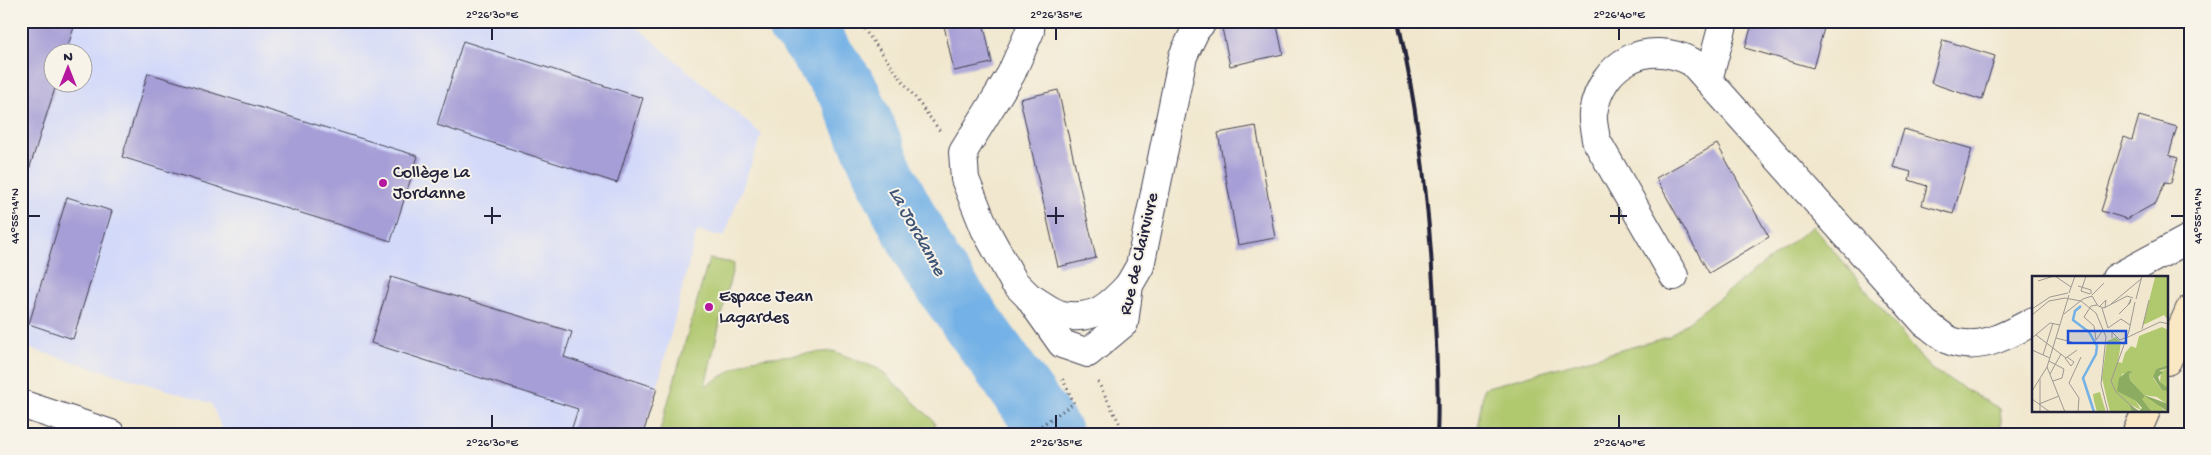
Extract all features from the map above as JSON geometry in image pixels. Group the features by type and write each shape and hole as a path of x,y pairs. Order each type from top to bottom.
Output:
{"main road":[{"path":"2168,359 2190,309"},
{"path":"2136,434 2146,412"}],"street":[{"path":"1030,21 1030,30 1011,74 963,152 965,180 985,229 1014,282 1028,296 1062,344 1088,353"},
{"name":"Rue de Clairvivre","path":"1088,353 1124,323 1130,285 1140,266 1183,56 1196,29 1203,21"},
{"path":"1708,80 1724,21"},
{"path":"1674,276 1596,140 1592,115 1598,93 1610,73 1628,60 1650,53 1676,54 1692,62 1925,323 1951,341 1974,344 1998,340 2032,323"},
{"path":"2120,276 2190,238"},
{"path":"1028,296 1061,315 1091,314 1110,307 1130,285"},
{"path":"21,404 111,434"}],"path":[{"path":"858,21 941,133 963,152"},
{"path":"1088,353 1103,394 1125,434"},
{"path":"1029,434 1074,403 1059,372"}],"shaded area":[{"name":"Collège La Jordanne","path":"21,21 630,21 762,135 724,237 697,231 657,388 643,434 224,434 211,403 21,346"}],"green space":[{"path":"1813,226 1931,369 2000,409 2002,434 1476,434 1484,388 1668,337"},
{"name":"Espace Jean Lagardes","path":"709,259 734,263 705,386 752,359 833,351 879,369 933,420 939,434 659,434"}],"building":[{"path":"21,21 76,21 69,42 42,42 42,92 54,92 27,176 21,175"},
{"path":"943,21 983,21 992,63 954,71"},
{"path":"1250,21 1276,21 1283,54 1230,66 1222,28"},
{"path":"1753,21 1826,21 1813,68 1745,48"},
{"path":"1943,40 1995,56 1982,100 1931,83"},
{"path":"463,41 643,98 617,183 437,125"},
{"path":"148,73 418,156 391,241 122,157"},
{"path":"1058,90 1096,258 1058,267 1020,99"},
{"path":"2139,116 2177,127 2169,155 2178,158 2171,183 2165,182 2156,203 2127,219 2101,211 2124,137 2132,140"},
{"path":"1256,126 1275,238 1238,245 1218,133"},
{"path":"1904,129 1972,149 1953,214 1922,205 1927,186 1909,180 1911,172 1893,167"},
{"path":"1717,144 1769,237 1709,273 1656,178"},
{"path":"67,197 112,211 73,339 29,324"},
{"path":"391,277 572,332 564,357 657,388 643,434 570,434 578,409 371,343"}],"waterway":[{"name":"La Jordanne","path":"795,21 805,30 849,92 888,182 931,265 1052,434"}],"railway":[{"path":"1398,21 1418,133 1427,209 1437,365 1437,434"}],"place":[{"name":"Collège La Jordanne","path":"383,183"},
{"name":"Espace Jean Lagardes","path":"709,307"}]}
